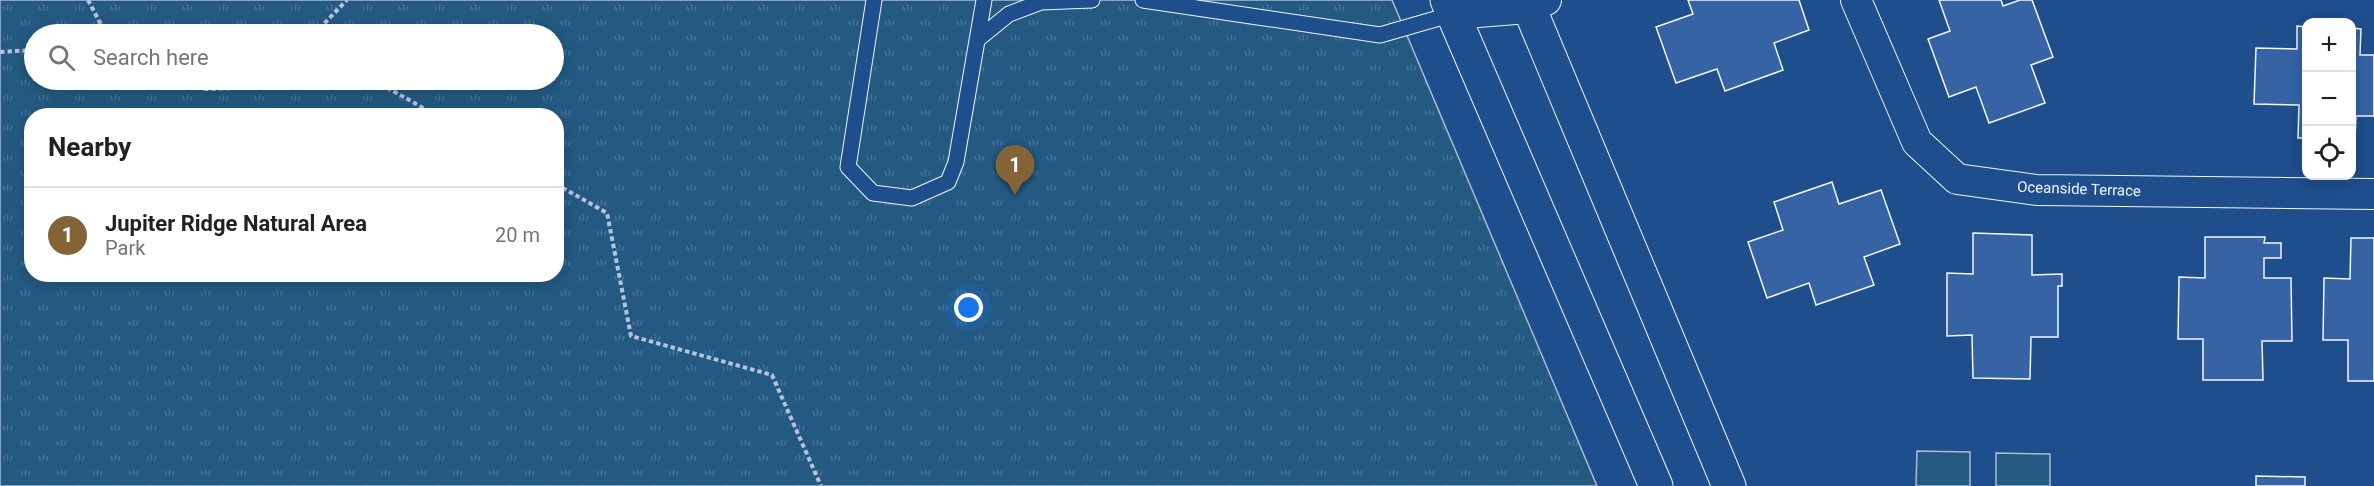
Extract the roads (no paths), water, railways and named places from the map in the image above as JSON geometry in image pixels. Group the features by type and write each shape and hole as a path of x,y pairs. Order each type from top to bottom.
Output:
{"main road":[{"path":"1534,3 1729,486"},
{"path":"1457,5 1656,486"}],"street":[{"name":"Oceanside Terrace","path":"1856,0 1917,142 1957,179 2037,190 2374,194"},
{"path":"1457,5 1534,3"}],"lane":[{"path":"874,0 848,167 873,193 912,198 948,182 956,162 984,0"},
{"path":"977,40 1009,14 1041,2 1092,0"},
{"path":"1143,0 1380,34 1457,5"}],"place":[{"name":"Jupiter Ridge Natural Area","path":"1015,195"}]}
